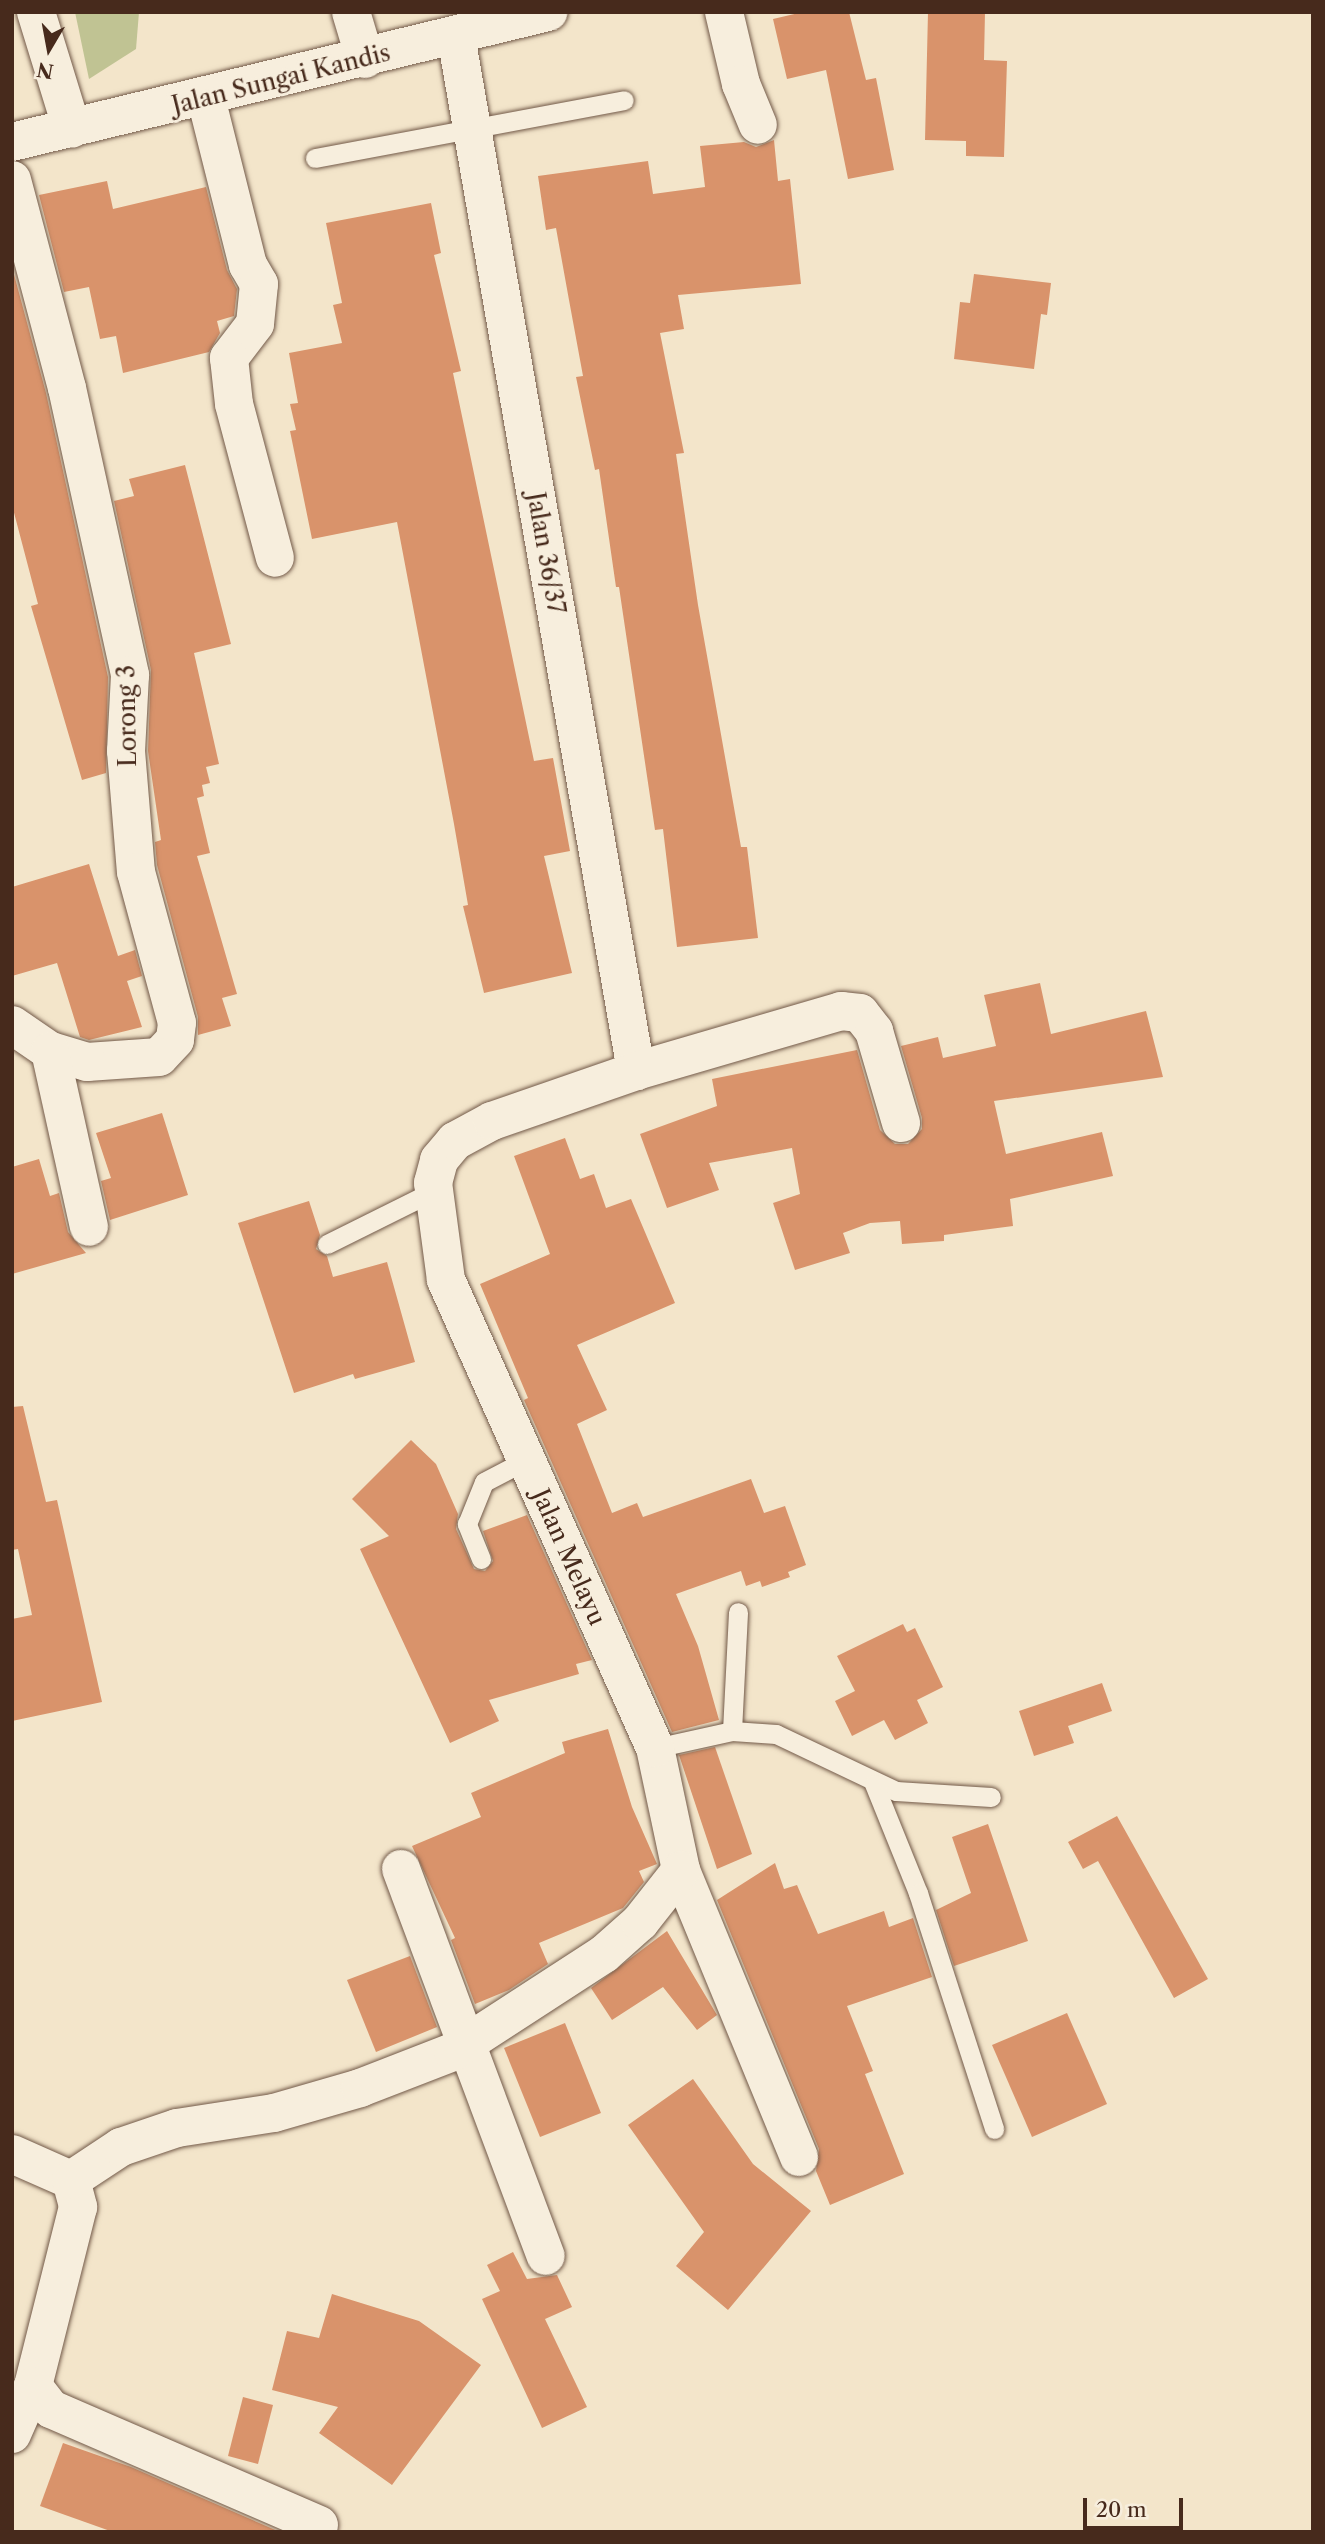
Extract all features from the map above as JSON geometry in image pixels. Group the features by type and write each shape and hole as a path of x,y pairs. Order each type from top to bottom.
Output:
{"street":[{"path":"36,12 72,129"},
{"path":"351,12 365,59"},
{"name":"Jalan Sungai Kandis","path":"12,142 206,98 548,12"},
{"path":"724,12 729,42 758,125"},
{"name":"Jalan 36/37","path":"456,36 636,1071"},
{"path":"206,98 248,265 259,284 256,324 229,358 234,404 275,558"},
{"name":"Lorong 3","path":"12,180 67,388 130,675 126,751 136,872 177,1023 175,1040 159,1057 87,1062 50,1051 12,1025"},
{"name":"Jalan Melayu","path":"799,2157 681,1870 654,1748 446,1280 434,1191 439,1160 455,1141 492,1121 636,1071 841,1011 860,1013 873,1031 901,1123"},
{"path":"50,1051 89,1227"},
{"path":"401,1869 546,2256"},
{"path":"71,2180 121,2147 177,2128 274,2113 360,2088 467,2044 604,1954 652,1909 681,1870"},
{"path":"652,1909 699,1914"},
{"path":"12,2154 71,2180"},
{"path":"12,2434 33,2386 70,2254 78,2207 71,2180"},
{"path":"33,2386 51,2409 319,2525"}],"lane":[{"path":"315,158 472,125 624,100"},
{"path":"327,1244 434,1191"},
{"path":"481,1559 467,1524 484,1482 526,1460"},
{"path":"732,1731 738,1612"},
{"path":"654,1748 732,1731 776,1734 822,1753 874,1784 928,1795 991,1797"},
{"path":"874,1784 918,1893 994,2129"}],"green space":[{"path":"75,12 139,12 136,49 89,79"}],"building":[{"path":"803,12 849,12 866,80 876,78 894,170 848,179 826,70 787,79 773,19"},
{"path":"928,12 985,12 984,60 1007,61 1004,157 966,156 966,141 925,140"},
{"path":"774,140 778,181 790,179 801,284 678,295 684,329 660,333 684,453 676,454 698,605 741,847 747,847 758,938 677,947 663,829 655,830 599,469 595,470 576,377 583,376 556,228 546,230 538,176 648,161 653,194 705,187 700,146 744,142 756,147"},
{"path":"107,181 113,209 206,187 227,270 237,289 234,316 217,321 220,333 209,352 123,373 116,336 100,339 89,287 64,292 39,195"},
{"path":"431,203 441,253 434,255 461,371 453,373 534,761 553,758 570,851 544,856 572,973 484,993 463,906 468,905 397,522 312,539 290,431 296,430 290,404 298,403 289,353 342,343 333,305 342,303 326,223"},
{"path":"12,267 46,393 108,677 106,773 82,780 31,606 38,604 12,505"},
{"path":"974,274 1051,283 1047,315 1041,314 1034,369 954,359 960,302 970,303"},
{"path":"185,465 231,644 194,653 219,764 206,767 210,783 202,785 204,796 197,798 210,853 197,856 237,994 222,998 231,1026 198,1035 198,1017 157,865 155,842 161,840 148,751 151,670 114,501 134,496 129,479"},
{"path":"89,864 118,956 135,950 142,976 127,981 142,1027 89,1040 80,1037 57,963 12,976 12,887"},
{"path":"1040,983 1051,1034 1146,1011 1163,1077 994,1101 1006,1154 1102,1132 1113,1176 1010,1199 1013,1226 944,1235 944,1241 902,1244 900,1221 870,1223 843,1233 850,1253 795,1270 773,1203 800,1194 792,1148 709,1163 719,1190 667,1208 640,1134 717,1106 712,1079 857,1050 880,1130 895,1144 908,1144 922,1129 922,1118 901,1046 938,1037 943,1058 996,1046 984,995"},
{"path":"162,1113 188,1195 110,1220 101,1181 111,1178 96,1133"},
{"path":"565,1138 580,1179 594,1174 606,1208 631,1199 675,1303 577,1345 607,1410 577,1424 612,1513 637,1503 643,1517 751,1479 764,1513 785,1506 806,1565 788,1572 790,1577 762,1587 760,1581 746,1586 741,1571 676,1594 698,1646 719,1720 672,1732 524,1400 528,1398 480,1284 550,1254 514,1156"},
{"path":"39,1159 50,1196 59,1193 68,1232 86,1253 12,1274 12,1167"},
{"path":"309,1201 320,1235 316,1249 327,1256 333,1277 387,1262 415,1362 355,1379 353,1374 294,1393 238,1223"},
{"path":"23,1406 46,1502 57,1500 102,1702 12,1721 12,1619 32,1615 18,1549 12,1550 12,1407"},
{"path":"411,1440 436,1464 458,1514 456,1529 474,1569 485,1571 493,1561 483,1531 527,1515 592,1660 576,1664 579,1674 489,1700 499,1721 450,1743 360,1549 389,1536 352,1499"},
{"path":"903,1624 907,1632 915,1628 943,1687 917,1700 928,1723 895,1740 884,1720 852,1736 835,1701 855,1691 837,1656"},
{"path":"1102,1683 1112,1711 1068,1726 1074,1743 1034,1756 1019,1711"},
{"path":"608,1729 632,1807 657,1864 639,1871 644,1882 623,1908 539,1943 548,1964 509,1990 475,2004 451,1940 455,1938 412,1846 481,1817 471,1793 565,1753 562,1742"},
{"path":"715,1747 752,1854 717,1869 679,1755"},
{"path":"1117,1816 1208,1979 1174,1998 1098,1861 1083,1869 1068,1842"},
{"path":"988,1824 1028,1941 954,1966 936,1910 971,1893 952,1837"},
{"path":"775,1863 784,1889 797,1885 818,1934 884,1911 889,1927 913,1918 932,1977 847,2006 873,2071 865,2074 904,2174 830,2205 816,2171 819,2149 717,1900"},
{"path":"667,1931 717,2015 697,2030 663,1987 612,2020 591,1988"},
{"path":"410,1956 437,2027 376,2052 347,1980"},
{"path":"1067,2013 1107,2104 1032,2137 992,2045"},
{"path":"565,2023 601,2113 540,2137 504,2048"},
{"path":"693,2079 753,2164 811,2211 728,2310 676,2266 704,2232 628,2125"},
{"path":"513,2252 527,2279 557,2275 572,2307 545,2319 587,2407 542,2428 482,2299 500,2291 487,2265"},
{"path":"332,2294 419,2321 481,2365 392,2485 319,2433 338,2407 272,2390 287,2331 319,2338"},
{"path":"243,2397 273,2405 258,2464 228,2456"},
{"path":"63,2443 131,2467 280,2532 113,2532 40,2506"}]}
